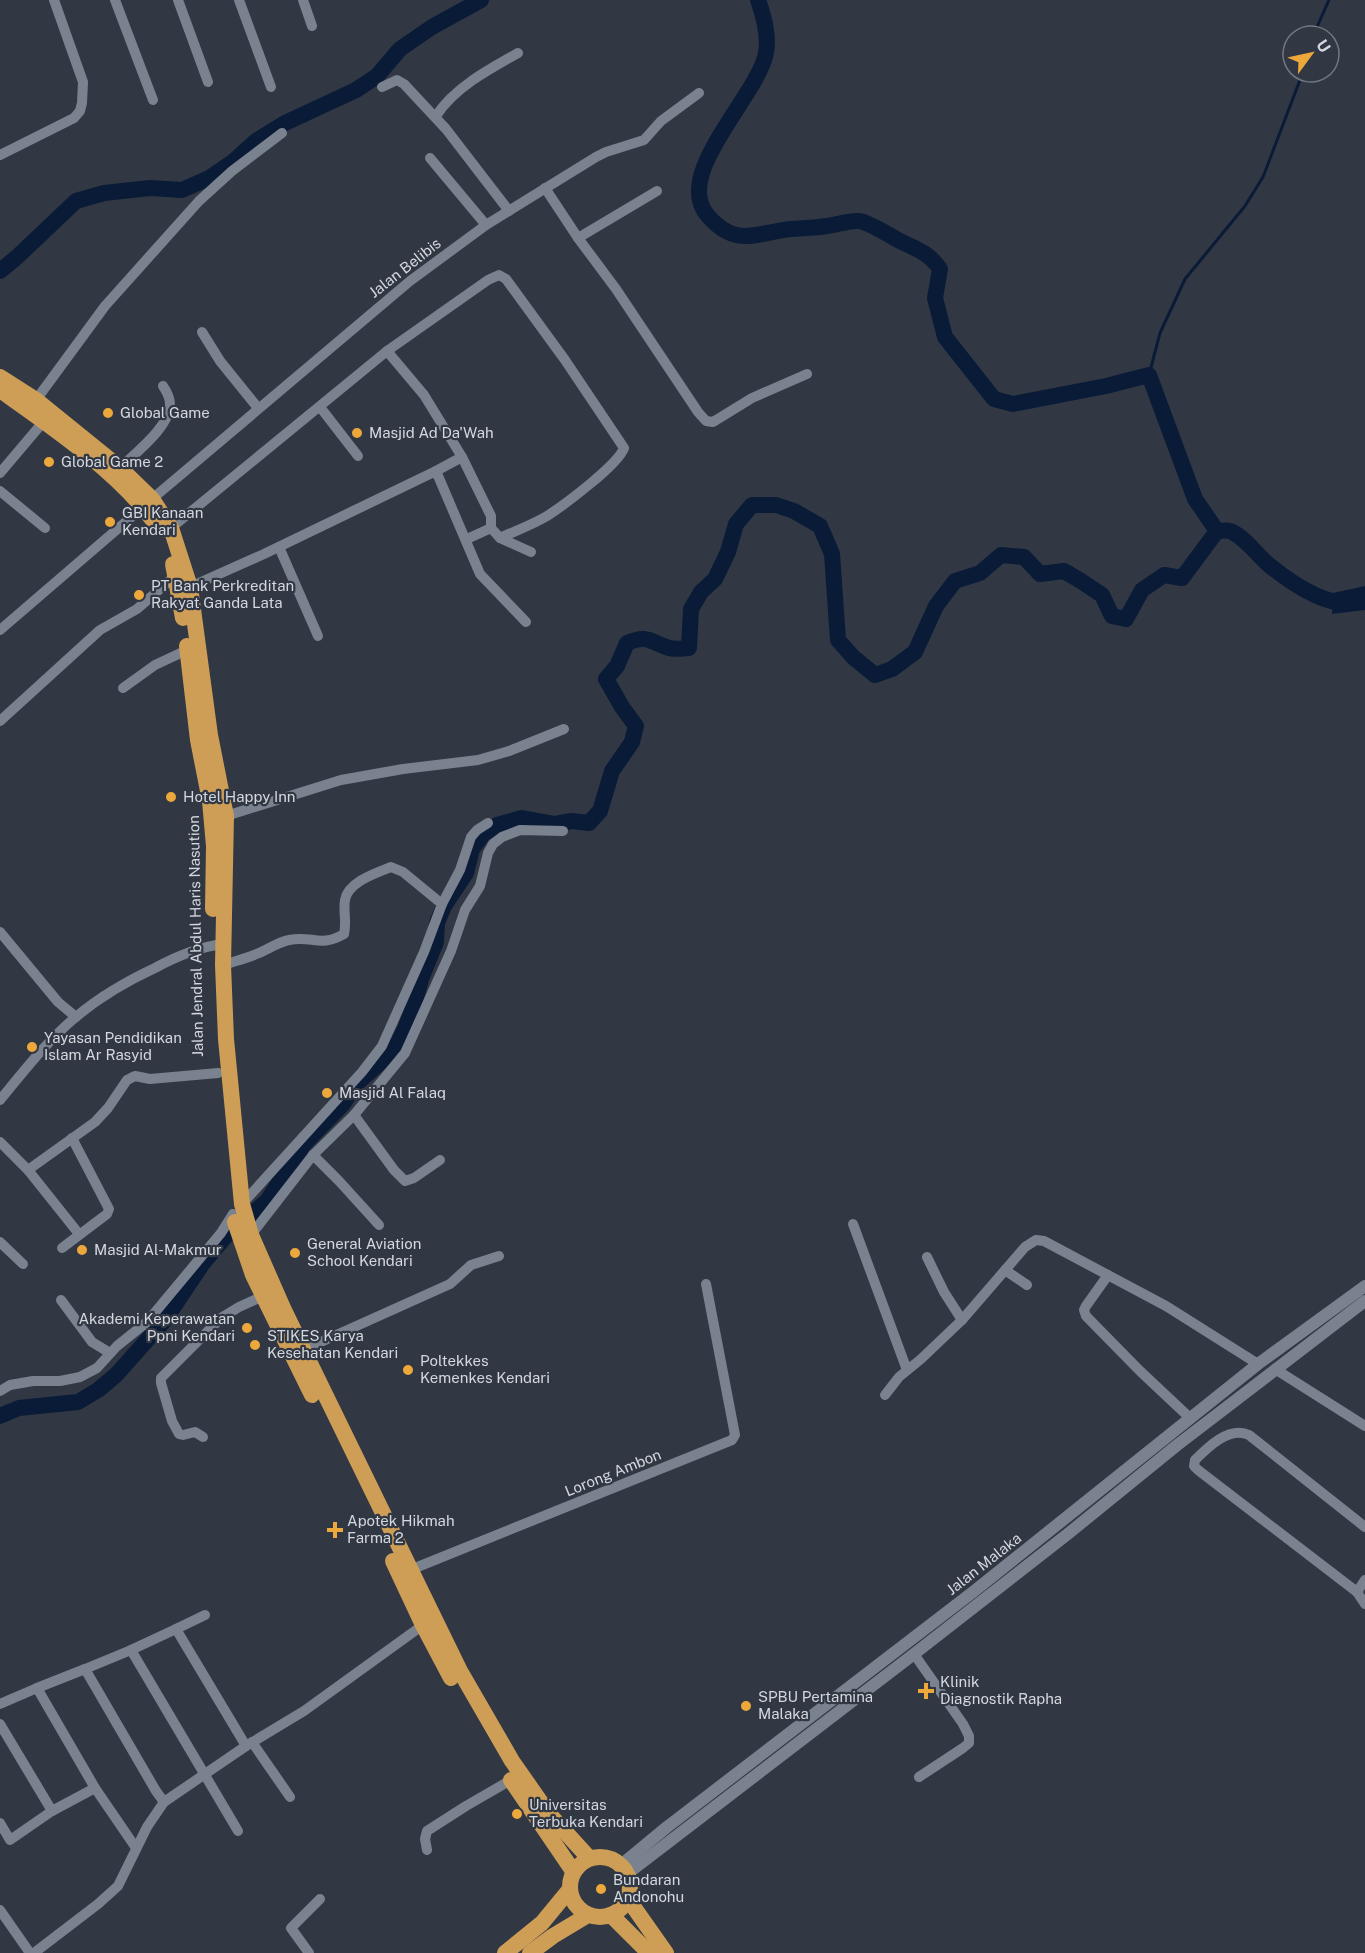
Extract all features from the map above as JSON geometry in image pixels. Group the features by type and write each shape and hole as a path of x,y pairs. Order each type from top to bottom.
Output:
{"highway":[{"name":"Jalan Jendral Abdul Haris Nasution","path":"0,377 36,400 171,528 190,587 211,744 226,816 218,945 218,1073 238,1212 263,1296 410,1570 470,1700 511,1780 573,1871"},
{"name":"Jalan Jendral Abdul Haris Nasution","path":"0,390 44,421 120,468 147,503 162,535 176,575 194,716 213,827 214,896 218,945 223,965 233,1177"},
{"name":"Jalan Jendral Abdul Haris Nasution","path":"246,1237 303,1350 329,1417 423,1625 470,1700 543,1806 567,1837 589,1858"},
{"path":"606,1857 624,1870 630,1887 628,1899 621,1909 611,1915 604,1917 588,1915 579,1909 572,1899 570,1889 573,1871 589,1858 606,1857"},
{"path":"505,1953 543,1923 570,1889"},
{"path":"628,1899 666,1953"},
{"path":"530,1953 588,1915"},
{"path":"611,1915 649,1953"}],"street":[{"path":"0,155 74,118 80,111 83,82 54,0"},
{"path":"115,0 153,100"},
{"path":"178,0 208,82"},
{"path":"239,0 271,87"},
{"path":"303,0 312,26"},
{"path":"435,116 452,96 518,53"},
{"path":"382,87 397,80 404,84 435,116 509,211"},
{"name":"Jalan Belibis","path":"0,630 392,295 486,225 545,188 602,154 644,140 661,121 699,93"},
{"path":"36,400 105,306 199,201 232,171 282,133"},
{"path":"430,158 486,225"},
{"path":"545,188 706,421 713,422 761,393 807,374"},
{"path":"578,238 657,191"},
{"path":"171,528 387,351 488,280 499,275 503,277 565,360 623,445 624,450 617,460 547,516 500,538"},
{"path":"202,332 220,361 258,408"},
{"path":"387,351 424,395 462,457 491,516 491,528 500,538 531,552"},
{"path":"120,468 149,440 166,418 170,407 169,397 163,386"},
{"path":"320,407 358,456"},
{"path":"0,473 44,421"},
{"path":"190,587 279,547 462,457"},
{"path":"436,471 480,574 526,622"},
{"path":"0,491 45,528"},
{"path":"467,539 491,528"},
{"path":"279,547 318,636"},
{"path":"0,721 100,630 137,609 176,575"},
{"path":"123,688 155,665 187,650"},
{"path":"226,816 341,780 403,769 478,760 509,751 564,729"},
{"path":"0,1391 10,1385 80,1377 97,1368 117,1346 147,1322 238,1212 362,1072 382,1046 424,952 442,904 460,870 471,837 488,823"},
{"path":"246,1237 313,1155 354,1115 405,1053 451,951 465,910 480,886 488,853 493,844 502,837 520,830 563,831"},
{"path":"223,965 260,953 286,940 323,942 334,940 344,934 347,923 345,900 348,893 363,880 391,867 403,872 442,904"},
{"path":"0,932 58,1002 76,1017"},
{"path":"0,1100 28,1066 76,1017 104,996 139,975 189,951 218,945"},
{"path":"28,1170 102,1116 131,1077 150,1079 218,1073"},
{"path":"354,1115 394,1170 405,1181 414,1178 440,1160"},
{"path":"62,1248 107,1214 110,1209 72,1138"},
{"path":"0,1142 28,1170 79,1234"},
{"path":"313,1155 379,1226"},
{"path":"853,1224 907,1370"},
{"path":"885,1395 890,1386 962,1320 1028,1244 1040,1240 1166,1306 1258,1364"},
{"path":"0,1242 23,1264"},
{"path":"303,1350 450,1284 471,1265 499,1256"},
{"path":"927,1257 944,1292 962,1320"},
{"path":"1005,1270 1027,1286"},
{"path":"1108,1275 1086,1306 1084,1310 1086,1316 1190,1418"},
{"name":"Lorong Ambon","path":"410,1570 732,1440 735,1435 706,1284"},
{"name":"Jalan Malaka","path":"624,1870 667,1827 1005,1567 1258,1364 1365,1286"},
{"path":"203,1437 195,1432 179,1434 172,1421 161,1378 221,1318 263,1296"},
{"path":"61,1300 92,1342 110,1353"},
{"name":"Jalan Malaka","path":"624,1870 914,1654 1155,1462 1278,1370 1365,1301"},
{"path":"1278,1370 1365,1426"},
{"path":"1365,1527 1242,1431 1229,1434 1195,1460 1194,1466 1198,1470 1357,1592 1365,1604"},
{"path":"1147,1452 1155,1462"},
{"path":"1357,1592 1365,1580"},
{"path":"0,1704 131,1650 205,1616"},
{"path":"34,1953 109,1895 117,1886 147,1827 165,1802 204,1773 304,1711 423,1625"},
{"path":"176,1629 249,1744 290,1797"},
{"path":"131,1650 238,1831"},
{"path":"914,1654 969,1736 969,1743 963,1748 919,1777"},
{"path":"85,1669 156,1791 165,1802"},
{"path":"38,1688 95,1788 136,1848"},
{"path":"0,1724 52,1811"},
{"path":"427,1851 425,1839 427,1832 511,1780"},
{"path":"0,1848 52,1811 95,1788"},
{"path":"0,1823 10,1840"},
{"path":"309,1953 291,1928 320,1899"},
{"path":"0,1910 30,1953"}],"water":[{"path":"1365,586 1365,610 1332,614 1333,593"}],"waterway":[{"path":"0,271 76,201 104,193 150,188 182,190 209,178 234,161 256,141 285,123 356,90 377,76 400,49 432,27 481,0"},
{"path":"758,0 765,26 766,53 760,71 720,135 700,179 700,199 708,216 718,226 728,232 747,236 859,221 874,226 922,252 940,269 935,298 945,337 994,399 1013,404 1149,375 1195,499 1217,531 1229,531 1235,534 1278,572 1315,595 1341,603 1354,602 1365,597"},
{"path":"1318,24 1329,0"},
{"path":"1149,375 1160,333 1185,279 1245,206 1263,177 1298,84"},
{"path":"0,1416 19,1408 78,1402 98,1390 116,1375 164,1321 203,1263 225,1237 267,1201 304,1144 343,1104 356,1084 393,1051 414,1005 421,979 436,942 437,923 444,906 466,873 472,849 483,834 497,825 522,818 555,824 572,821 589,823 600,811 612,771 632,742 636,726 606,679 617,666 627,643 634,640 645,639 671,649 689,648 691,609 701,592 715,579 728,552 736,524 752,505 776,505 794,511 820,526 832,554 838,640 853,657 875,675 892,669 915,652 936,606 955,581 980,573 1001,555 1024,557 1040,574 1064,571 1102,595 1112,616 1126,619 1142,590 1164,575 1182,578 1217,531"}],"place":[{"name":"Global Game","path":"108,413"},
{"name":"Masjid Ad Da'Wah","path":"357,433"},
{"name":"Global Game 2","path":"49,462"},
{"name":"GBI Kanaan Kendari","path":"110,522"},
{"name":"PT Bank Perkreditan Rakyat Ganda Lata","path":"139,595"},
{"name":"Hotel Happy Inn","path":"171,797"},
{"name":"Yayasan Pendidikan Islam Ar Rasyid","path":"32,1047"},
{"name":"Masjid Al Falaq","path":"327,1093"},
{"name":"Masjid Al-Makmur","path":"82,1250"},
{"name":"General Aviation School Kendari","path":"295,1253"},
{"name":"Akademi Keperawatan Ppni Kendari","path":"247,1328"},
{"name":"STIKES Karya Kesehatan Kendari","path":"255,1345"},
{"name":"Poltekkes Kemenkes Kendari","path":"408,1370"},
{"name":"Apotek Hikmah Farma 2","path":"335,1530"},
{"name":"Klinik Diagnostik Rapha","path":"926,1691"},
{"name":"SPBU Pertamina Malaka","path":"746,1706"},
{"name":"Universitas Terbuka Kendari","path":"517,1814"},
{"name":"Bundaran Andonohu","path":"601,1889"}]}
